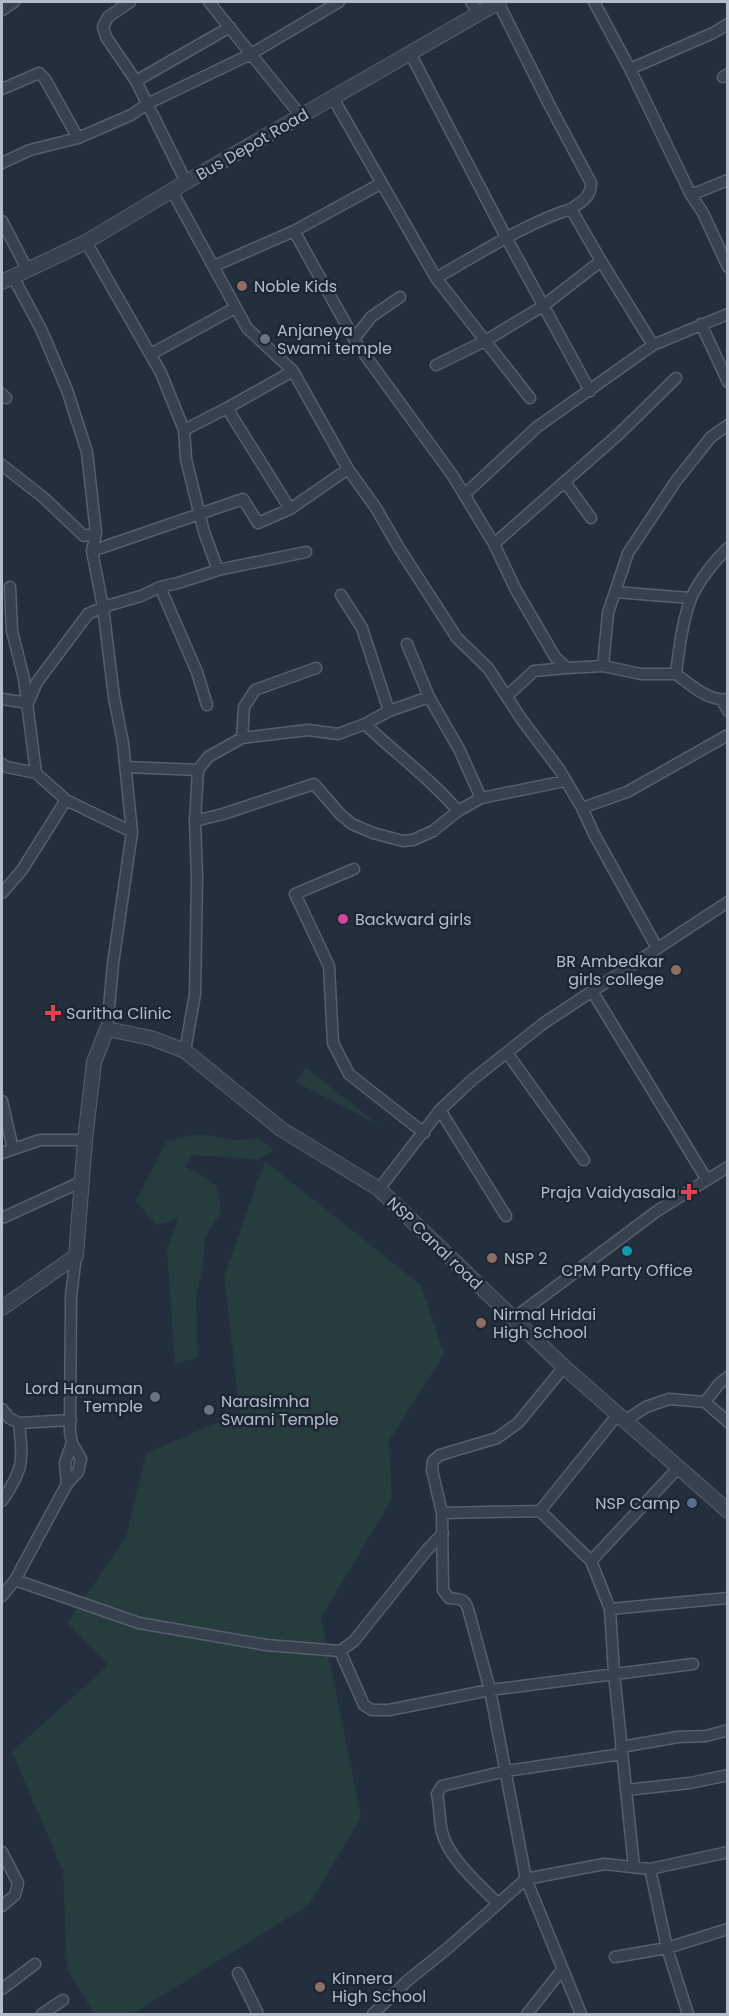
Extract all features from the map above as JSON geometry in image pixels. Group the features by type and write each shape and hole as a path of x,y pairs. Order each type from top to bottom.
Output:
{"street":[{"path":"2,10 14,2"},
{"path":"130,2 108,17 103,27 106,37 136,81 186,182"},
{"path":"209,2 301,116"},
{"path":"2,163 30,150 78,138 131,115 147,104 251,54 339,2"},
{"path":"436,278 559,212 571,209 591,192 591,183 499,2"},
{"name":"Bus Depot Road","path":"7,280 86,242 333,98 410,53 475,7 499,2"},
{"path":"594,2 630,69 691,195 703,213 728,267"},
{"path":"630,69 713,33 728,24"},
{"path":"136,81 230,27"},
{"path":"410,53 507,239 590,391"},
{"path":"2,89 39,73 45,79 78,138"},
{"path":"333,98 436,278 530,398"},
{"path":"691,195 728,180"},
{"path":"214,266 294,231 382,183"},
{"path":"172,190 247,328 293,371 348,469 376,508 457,638 488,668 522,720 559,769 657,948"},
{"path":"571,209 653,345"},
{"path":"2,221 28,271"},
{"path":"294,231 354,339 453,476 494,544 516,590 555,657 567,668"},
{"path":"86,242 161,373 184,430 186,459 204,532 218,570"},
{"path":"436,365 485,341 543,306 601,261"},
{"path":"2,1596 15,1580 67,1484 78,1472 81,1460 72,1443 71,1296 94,1062 108,1029 113,964 132,832 126,767 114,697 103,607 92,551 96,533 87,452 70,400 41,328 7,280"},
{"path":"354,339 371,317 400,297"},
{"path":"151,354 235,308"},
{"path":"464,495 537,427 653,345 728,314"},
{"path":"701,324 728,382"},
{"path":"184,430 293,371"},
{"path":"494,544 566,482 676,378"},
{"path":"227,408 290,509"},
{"path":"603,666 608,612 628,553 676,481 711,437 728,425"},
{"path":"2,465 44,498 84,536 96,533"},
{"path":"92,551 243,499 258,523 290,509 348,469"},
{"path":"566,482 591,518"},
{"path":"676,674 681,636 690,598 718,557 728,548"},
{"path":"28,703 37,682 88,614 160,587 218,570 306,552"},
{"path":"160,587 197,672 207,705"},
{"path":"10,588 12,631 28,703 36,773"},
{"path":"615,592 690,598"},
{"path":"341,595 362,628 389,711"},
{"path":"407,644 429,697 459,749 482,798"},
{"path":"507,696 534,671 603,666 641,674 676,674 698,691 725,699 728,711"},
{"path":"242,738 244,707 255,690 316,668"},
{"path":"185,1051 195,984 197,878 195,821 198,770 208,757 242,738 308,730 338,734 365,724 389,711 429,697"},
{"path":"2,699 28,703"},
{"path":"365,724 387,746 440,789 458,811"},
{"path":"582,808 627,792 728,735"},
{"path":"126,767 198,770"},
{"path":"3,768 36,773 66,800 132,832"},
{"path":"195,821 223,814 314,783 341,815 352,824 373,833 403,841 413,840 433,831 458,811 482,798 565,781"},
{"path":"2,893 22,870 66,800"},
{"path":"354,869 295,894 329,966 333,1042 349,1074 424,1133"},
{"path":"380,1189 440,1110 472,1080 544,1023 728,902"},
{"path":"592,991 707,1180"},
{"name":"NSP Canal road","path":"108,1029 151,1038 185,1051 281,1129 380,1189 564,1366 726,1507"},
{"path":"507,1053 584,1160"},
{"path":"2,1101 13,1149"},
{"path":"440,1110 506,1216"},
{"path":"2,1153 40,1140 85,1140"},
{"path":"514,1318 657,1211 728,1167"},
{"path":"2,1218 83,1181"},
{"path":"2,1308 76,1256"},
{"path":"564,1366 518,1423 497,1438 440,1455 433,1461 432,1470 442,1513 443,1590 449,1598 462,1599 466,1602 490,1690 526,1879 581,2014"},
{"path":"705,1402 719,1384 728,1377"},
{"path":"540,1511 622,1416 669,1399 705,1402 728,1422"},
{"path":"2,1409 9,1418 19,1423 71,1420"},
{"path":"2,1501 21,1467 19,1423"},
{"path":"591,1561 679,1467"},
{"path":"442,1513 540,1511 591,1561 610,1609 614,1673 634,1867"},
{"path":"15,1580 139,1623 266,1645 340,1651 354,1641 443,1533"},
{"path":"610,1609 728,1598"},
{"path":"340,1651 364,1705 372,1710 389,1710 490,1690 693,1664"},
{"path":"498,1904 456,1859 449,1848 442,1833 437,1794 442,1786 506,1771 622,1751 678,1737 706,1736 728,1730"},
{"path":"626,1790 690,1783 728,1775"},
{"path":"2,1852 18,1883 15,1895 2,1906"},
{"path":"373,2014 407,1981 526,1879 604,1864 650,1869 728,1852"},
{"path":"650,1869 667,1948 688,2014"},
{"path":"615,1957 667,1948 728,1929"},
{"path":"2,1989 35,1964"},
{"path":"528,2014 562,1970"},
{"path":"238,1973 258,2014"},
{"path":"42,2014 63,2000"}],"green space":[{"path":"306,1068 382,1127 296,1082"},
{"path":"197,1134 236,1140 259,1138 274,1151 257,1159 193,1155 185,1167 217,1186 221,1213 205,1237 203,1266 196,1298 198,1357 175,1364 167,1249 178,1219 156,1225 136,1201 166,1142"},
{"path":"265,1161 421,1285 444,1354 389,1441 392,1499 321,1618 361,1818 309,1905 132,2014 94,2014 67,1969 63,1871 12,1752 108,1665 67,1623 126,1537 146,1453 240,1413 224,1276"}],"place":[{"name":"Noble Kids","path":"242,286"},
{"name":"Anjaneya Swami temple","path":"265,339"},
{"name":"Backward girls","path":"343,919"},
{"name":"BR Ambedkar girls college","path":"676,970"},
{"name":"Saritha Clinic","path":"53,1013"},
{"name":"Praja Vaidyasala","path":"689,1192"},
{"name":"CPM Party Office","path":"627,1251"},
{"name":"NSP 2","path":"492,1258"},
{"name":"Nirmal Hridai High School","path":"481,1323"},
{"name":"Lord Hanuman Temple","path":"155,1397"},
{"name":"Narasimha Swami Temple","path":"209,1410"},
{"name":"NSP Camp","path":"692,1503"},
{"name":"Kinnera High School","path":"320,1987"}]}
